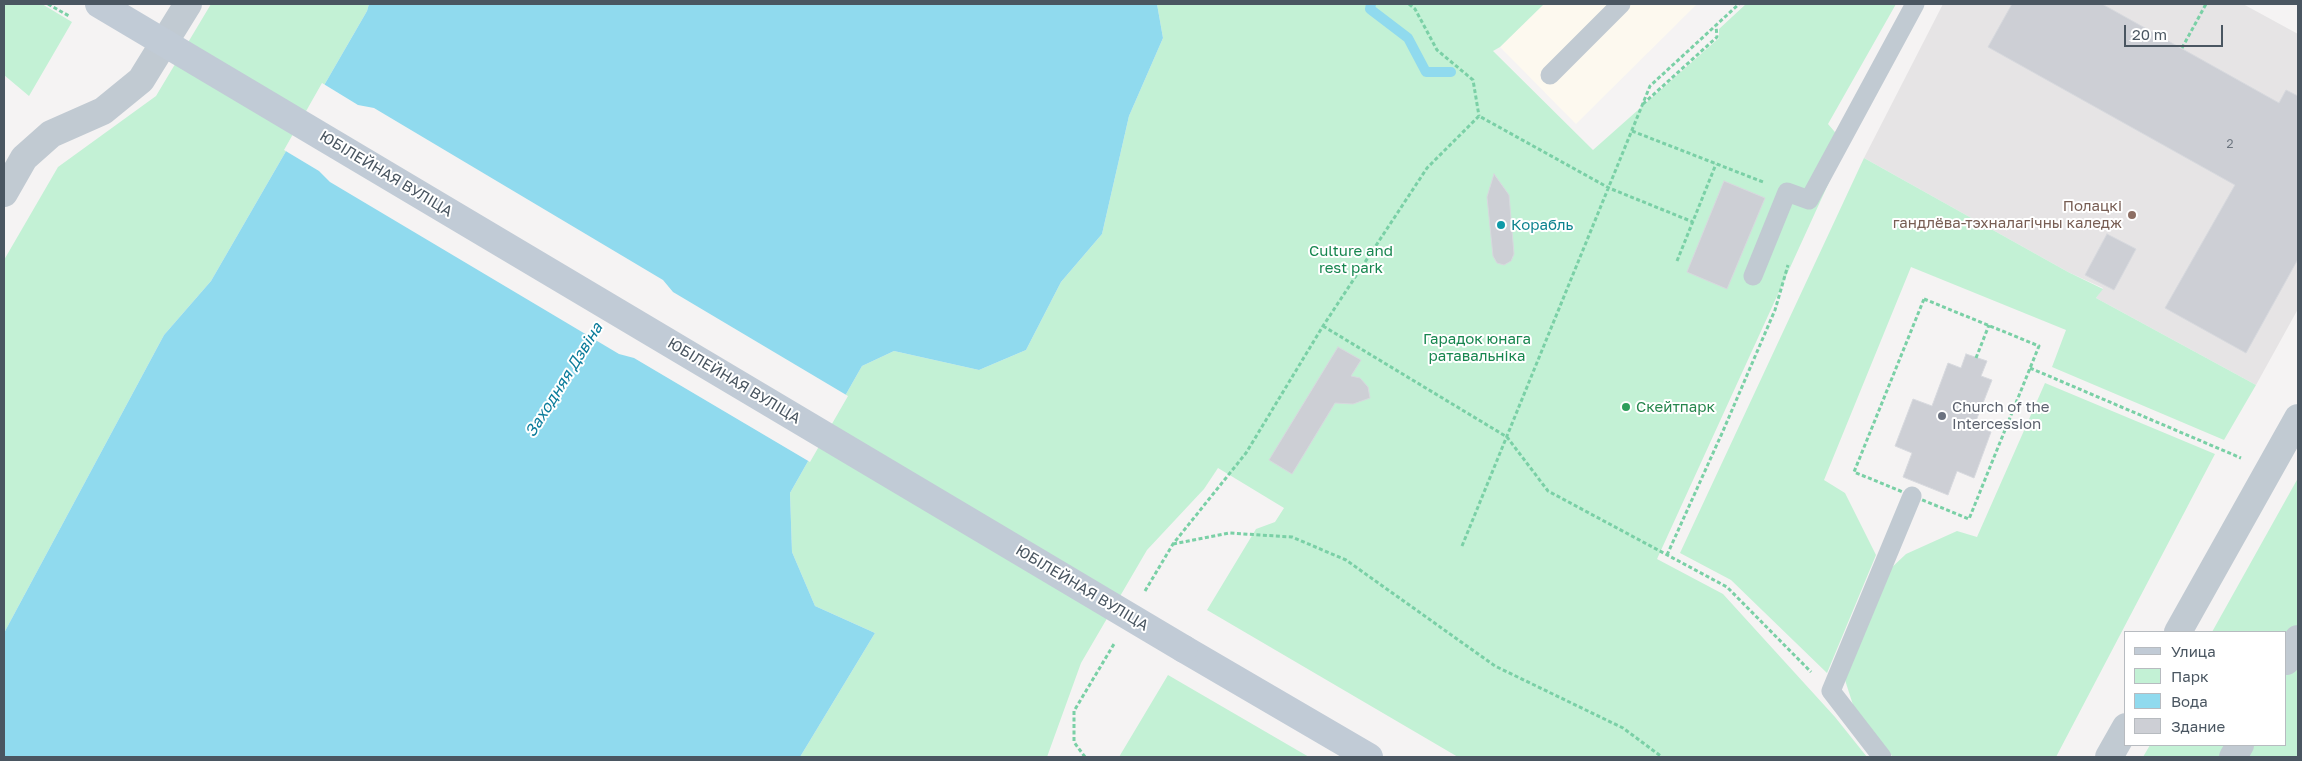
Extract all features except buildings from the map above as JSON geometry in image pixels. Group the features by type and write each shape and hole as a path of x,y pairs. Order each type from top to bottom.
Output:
{"main road":[{"name":"ЮБІЛЕЙНАЯ ВУЛІЦА","path":"99,4 1369,757"}],"street":[{"path":"4,193 24,158 52,134 103,111 141,80 188,4"},
{"path":"2179,631 2298,418"},
{"path":"2287,660 2298,639"},
{"path":"2109,757 2124,731"},
{"path":"2233,757 2239,746"}],"lane":[{"path":"1550,75 1621,4"},
{"path":"1754,276 1787,192 1809,200 1915,4"},
{"path":"1882,757 1831,691 1912,496"}],"path":[{"path":"48,4 70,17"},
{"path":"1409,4 1415,9 1437,50 1473,80 1479,116"},
{"path":"1462,546 1650,86 1739,4"},
{"path":"2182,48 2206,4"},
{"path":"1643,105 1717,37 1716,25"},
{"path":"1479,116 1609,188 1693,222"},
{"path":"1256,436 1323,326 1427,168 1479,116"},
{"path":"1632,131 1787,192"},
{"path":"1677,261 1716,164"},
{"path":"1667,555 1764,336 1789,264"},
{"path":"1924,299 1989,325 2039,346 1969,519 1854,472 1924,299"},
{"path":"1976,358 1989,325"},
{"path":"1323,326 1507,437 1548,490 1727,587 1831,691"},
{"path":"2030,368 2218,448"},
{"path":"1173,544 1229,533 1292,537 1346,560 1495,666 1623,728 1662,757"}],"shaded area":[{"path":"1544,4 1697,4 1576,124 1500,47"},
{"name":"Полацкі гандлёва-тэхналагічны каледж","path":"1943,4 2243,4 2298,34 2298,309 2256,385 2096,298 2103,288 2068,272 1864,158"}],"green space":[{"path":"4,4 42,4 72,22 29,96 4,75"},
{"path":"211,4 369,4 367,11 211,281 164,335 4,633 4,260 58,167 156,96"},
{"name":"Culture and rest park","path":"1157,4 1544,4 1500,47 1493,51 1593,150 1719,38 1719,29 1746,4 1896,4 1828,124 1846,145 1657,559 1723,594 1835,717 1867,757 1458,757 1207,610 1256,529 1275,522 1284,508 1218,468 1204,489 1147,550 1081,663 1047,757 800,757 875,633 815,606 792,552 790,493 862,366 894,351 979,370 1026,350 1061,282 1102,234 1129,116 1163,38"},
{"path":"1864,158 2068,272 2103,289 2096,298 2256,385 2224,440 2052,367 2066,330 1911,267 1824,480 1845,493 1876,555 1827,673 1731,580 1680,553"},
{"path":"2045,383 2215,454 2056,757 1893,757 1854,708 1845,680 1888,571 1906,554 1957,531 1977,537"},
{"path":"2298,478 2298,757 2143,757 2149,746 2287,746 2287,631 2213,631"},
{"path":"1168,675 1309,757 1119,757"}],"water":[{"name":"Заходняя Дзвіна","path":"369,4 1157,4 1163,38 1129,116 1102,234 1061,282 1026,350 979,370 894,351 862,366 790,493 792,552 815,606 875,633 800,757 4,757 4,633 164,335 211,281 367,11"}],"pier":[{"path":"322,83 358,105 374,108 663,280 673,292 848,396 810,462 634,358 619,354 330,182 319,171 284,150"}],"waterway":[{"path":"1371,4 1370,9 1408,38 1426,72 1451,72"}],"place":[{"name":"Полацкі гандлёва-тэхналагічны каледж","path":"2132,215"},
{"name":"Корабль","path":"1501,225"},
{"name":"Скейтпарк","path":"1626,407"},
{"name":"Church of the Intercession","path":"1942,416"}],"park label":[{"name":"Гарадок юнага ратавальніка","path":"1477,348"}]}
